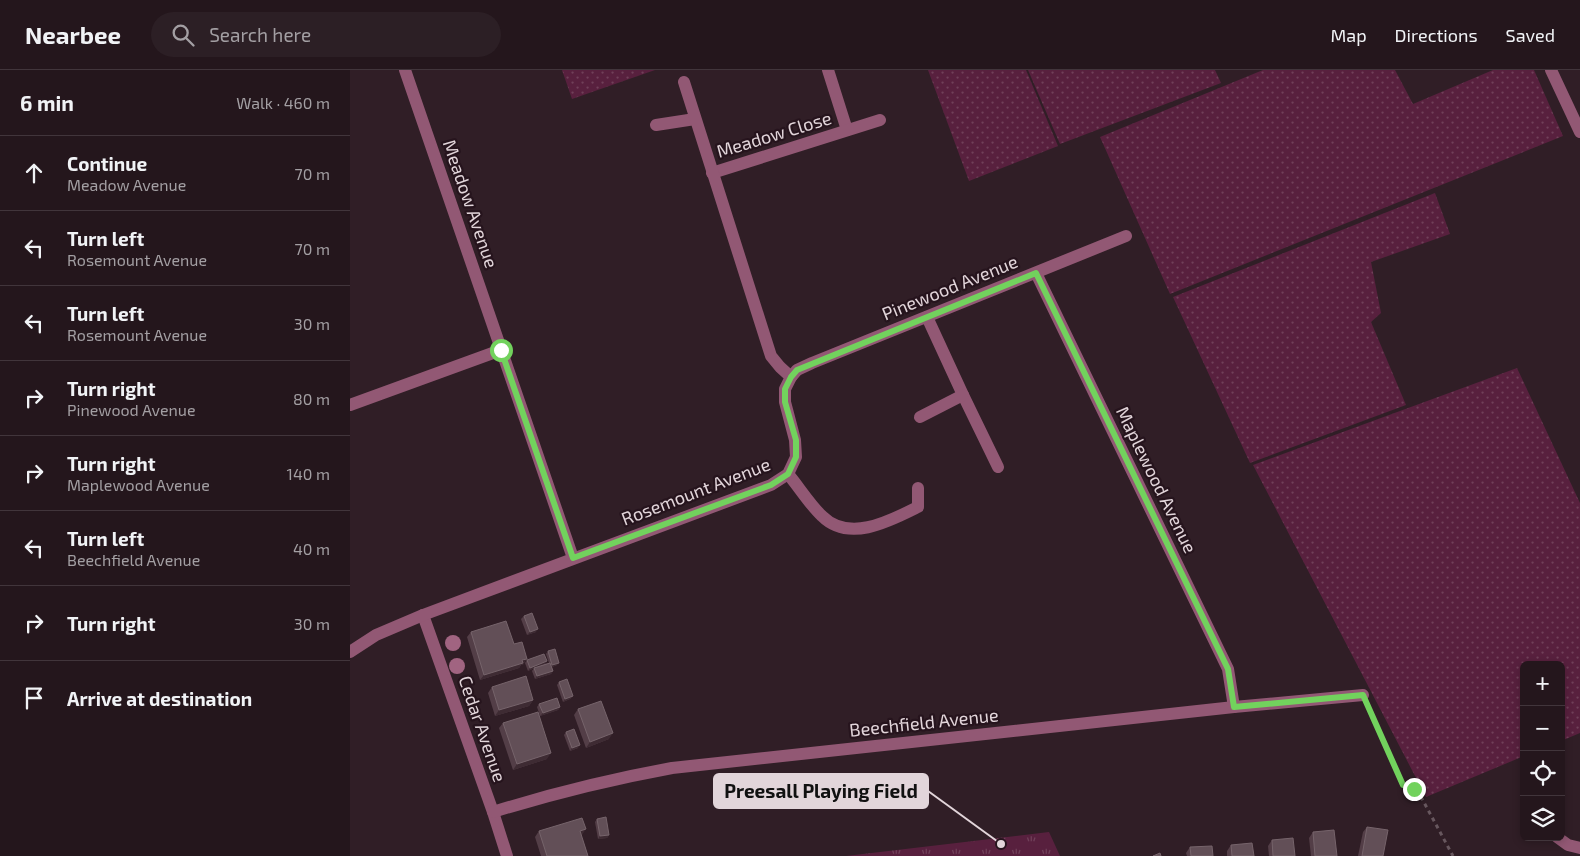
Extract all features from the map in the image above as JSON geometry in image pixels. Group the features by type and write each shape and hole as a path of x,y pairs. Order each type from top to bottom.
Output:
{"street":[{"name":"Meadow Avenue","path":"405,70 573,558"},
{"name":"Meadow Close","path":"828,70 847,130"},
{"path":"1551,70 1580,132"},
{"path":"684,82 771,356 791,377"},
{"path":"656,125 696,119"},
{"name":"Meadow Close","path":"712,173 880,120"},
{"name":"Pinewood Avenue","path":"791,377 797,370 812,363 1126,236"},
{"name":"Maplewood Avenue","path":"1036,273 1228,669 1234,707"},
{"path":"927,317 998,467"},
{"path":"350,405 501,350"},
{"name":"Rosemount Avenue","path":"350,652 376,635 423,615 771,485 788,474 796,457 796,440 785,402 785,389 791,377"},
{"path":"920,417 963,395"},
{"path":"788,474 822,517 839,527 855,530 886,522 918,507 918,488"},
{"name":"Cedar Avenue","path":"423,615 507,856"},
{"name":"Beechfield Avenue","path":"493,812 525,802 672,768 1234,707 1363,695"},
{"path":"1562,841 1568,845 1580,848"}],"path":[{"path":"1363,695 1403,785 1414,789 1420,795 1453,856"}],"green space":[{"path":"562,70 655,70 572,99"},
{"path":"928,70 1026,70 1058,146 969,181"},
{"path":"1028,70 1215,70 1221,83 1060,144"},
{"path":"1263,70 1395,70 1413,104 1493,70 1534,70 1563,136 1170,294 1100,137"},
{"path":"1435,193 1450,234 1371,262 1381,313 1371,322 1406,405 1250,463 1173,297"},
{"path":"1517,368 1580,503 1580,733 1565,739 1565,661 1520,661 1520,758 1426,797 1253,465"},
{"path":"1049,832 1060,856 846,856"}],"building":[{"path":"532,613 538,629 530,632 524,616"},
{"path":"506,621 514,644 522,642 527,659 522,660 523,663 484,675 471,632"},
{"path":"555,649 559,663 552,665 548,651"},
{"path":"544,654 547,661 530,668 527,660"},
{"path":"550,663 553,671 537,676 534,668"},
{"path":"526,676 533,700 499,710 492,687"},
{"path":"567,679 573,696 565,699 559,682"},
{"path":"557,698 560,707 543,713 539,704"},
{"path":"601,701 613,733 590,742 578,709"},
{"path":"538,712 551,753 517,764 503,723"},
{"path":"574,729 580,745 572,748 566,732"},
{"path":"606,817 609,835 600,836 597,819"},
{"path":"582,818 586,829 580,831 588,856 547,856 539,831"},
{"path":"1367,827 1388,830 1383,856 1362,856"},
{"path":"1334,830 1337,856 1315,856 1313,832"},
{"path":"1293,838 1295,856 1273,856 1272,840"},
{"path":"1252,843 1254,856 1232,856 1231,845"},
{"path":"1212,846 1213,856 1191,856 1190,847"}],"place":[{"name":"Preesall Playing Field","path":"1001,844"}],"route":[{"path":"501,350 573,558 771,485 788,474 796,457 796,440 785,402 785,389 797,370 1036,273 1228,669 1234,707 1363,695 1403,785 1414,789"}]}
